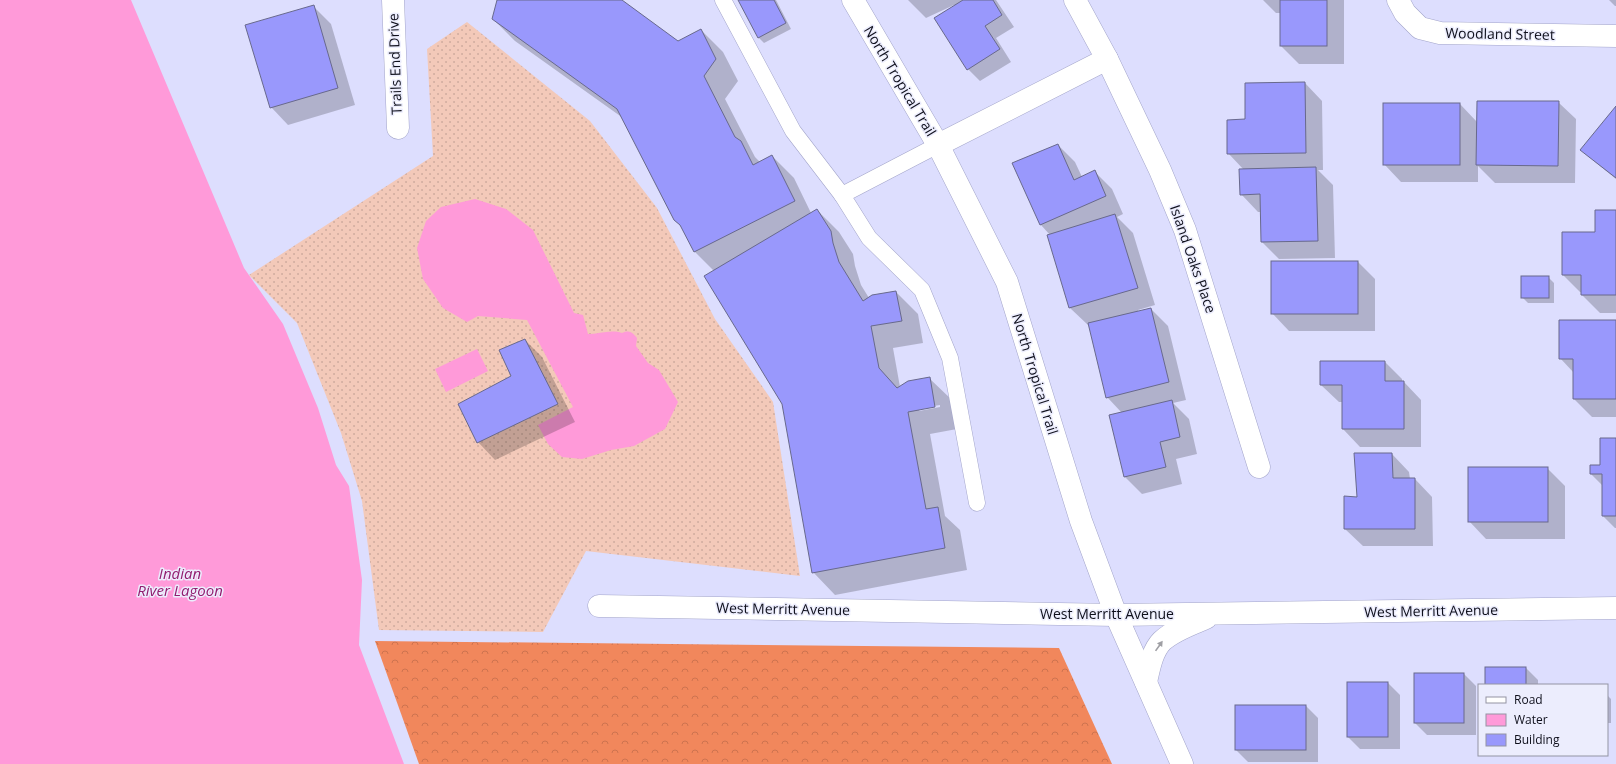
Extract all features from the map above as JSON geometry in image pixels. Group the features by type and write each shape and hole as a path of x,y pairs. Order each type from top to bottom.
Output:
{"street":[{"name":"Trails End Drive","path":"393,0 398,128"},
{"name":"North Tropical Trail","path":"853,0 938,145 1007,282 1081,521 1116,615 1182,764"},
{"name":"Island Oaks Place","path":"1075,0 1107,59 1160,170 1185,230 1259,467"},
{"name":"Woodland Street","path":"1398,0 1405,13 1420,28 1440,33 1616,36"},
{"path":"938,145 1107,59"},
{"name":"West Merritt Avenue","path":"598,606 1116,615 1616,608"},
{"path":"1146,682 1154,655 1161,642 1179,630 1216,614"}],"lane":[{"path":"721,2 793,131 842,194 869,238 922,290 950,358 977,503"},
{"path":"842,194 938,145"}],"shaded area":[{"path":"467,22 590,121 657,208 715,319 773,402 800,576 586,551 543,632 379,630 362,501 341,433 297,323 249,275 433,156 427,49"}],"green space":[{"path":"375,641 1059,648 1112,764 419,764"}],"water":[{"name":"Indian River Lagoon","path":"0,0 131,0 244,268 283,324 318,408 336,465 349,486 362,580 359,645 404,764 0,764"},
{"path":"475,199 506,209 533,230 574,313 583,315 588,334 629,332 637,338 636,346 648,363 659,370 678,402 665,429 634,446 611,450 582,459 562,457 548,444 538,425 573,407 527,320 478,316 467,322 443,308 423,279 417,248 426,221 441,207"},
{"path":"477,349 488,371 446,392 435,369"}],"building":[{"path":"497,0 622,0 678,41 701,29 716,59 704,76 735,137 741,141 753,165 772,155 795,201 694,252 680,225 674,220 617,109 492,19"},
{"path":"738,0 774,0 786,23 758,38"},
{"path":"963,0 993,0 1002,15 985,26 1000,49 967,70 934,18"},
{"path":"1280,0 1327,0 1327,46 1280,46"},
{"path":"314,5 338,88 270,108 245,25"},
{"path":"1305,82 1306,153 1227,154 1227,120 1245,119 1245,83"},
{"path":"1477,101 1559,101 1558,166 1476,165"},
{"path":"1383,103 1460,103 1460,165 1383,165"},
{"path":"1616,106 1616,178 1580,150"},
{"path":"1058,144 1074,180 1095,170 1106,196 1040,225 1012,163"},
{"path":"1316,167 1318,241 1261,242 1260,194 1240,195 1239,169"},
{"path":"817,209 831,231 839,262 863,301 872,295 896,291 902,321 871,326 879,368 897,388 908,381 930,377 935,407 908,412 926,509 938,507 945,548 812,573 782,404 704,276"},
{"path":"1595,210 1616,210 1616,295 1581,295 1581,275 1562,275 1562,232 1595,232"},
{"path":"1115,214 1138,288 1069,308 1047,235"},
{"path":"1271,261 1358,261 1358,314 1271,314"},
{"path":"1521,276 1549,276 1549,298 1521,298"},
{"path":"1151,308 1169,382 1106,398 1088,323"},
{"path":"1559,320 1616,320 1616,399 1573,399 1573,359 1559,359"},
{"path":"525,339 558,404 477,443 458,404 511,376 499,350"},
{"path":"1320,361 1385,361 1385,381 1404,381 1404,429 1342,429 1342,385 1320,385"},
{"path":"1172,400 1180,437 1160,442 1166,467 1124,477 1109,415"},
{"path":"1600,438 1616,438 1616,516 1602,516 1602,474 1590,474 1590,465 1600,465"},
{"path":"1354,453 1392,453 1393,478 1415,478 1415,529 1344,529 1344,496 1357,497"},
{"path":"1468,467 1548,467 1548,522 1468,522"},
{"path":"1485,667 1526,667 1526,684 1485,684"},
{"path":"1414,673 1464,673 1464,723 1414,723"},
{"path":"1347,682 1388,682 1388,737 1347,737"},
{"path":"1235,705 1306,705 1306,750 1235,750"}]}
